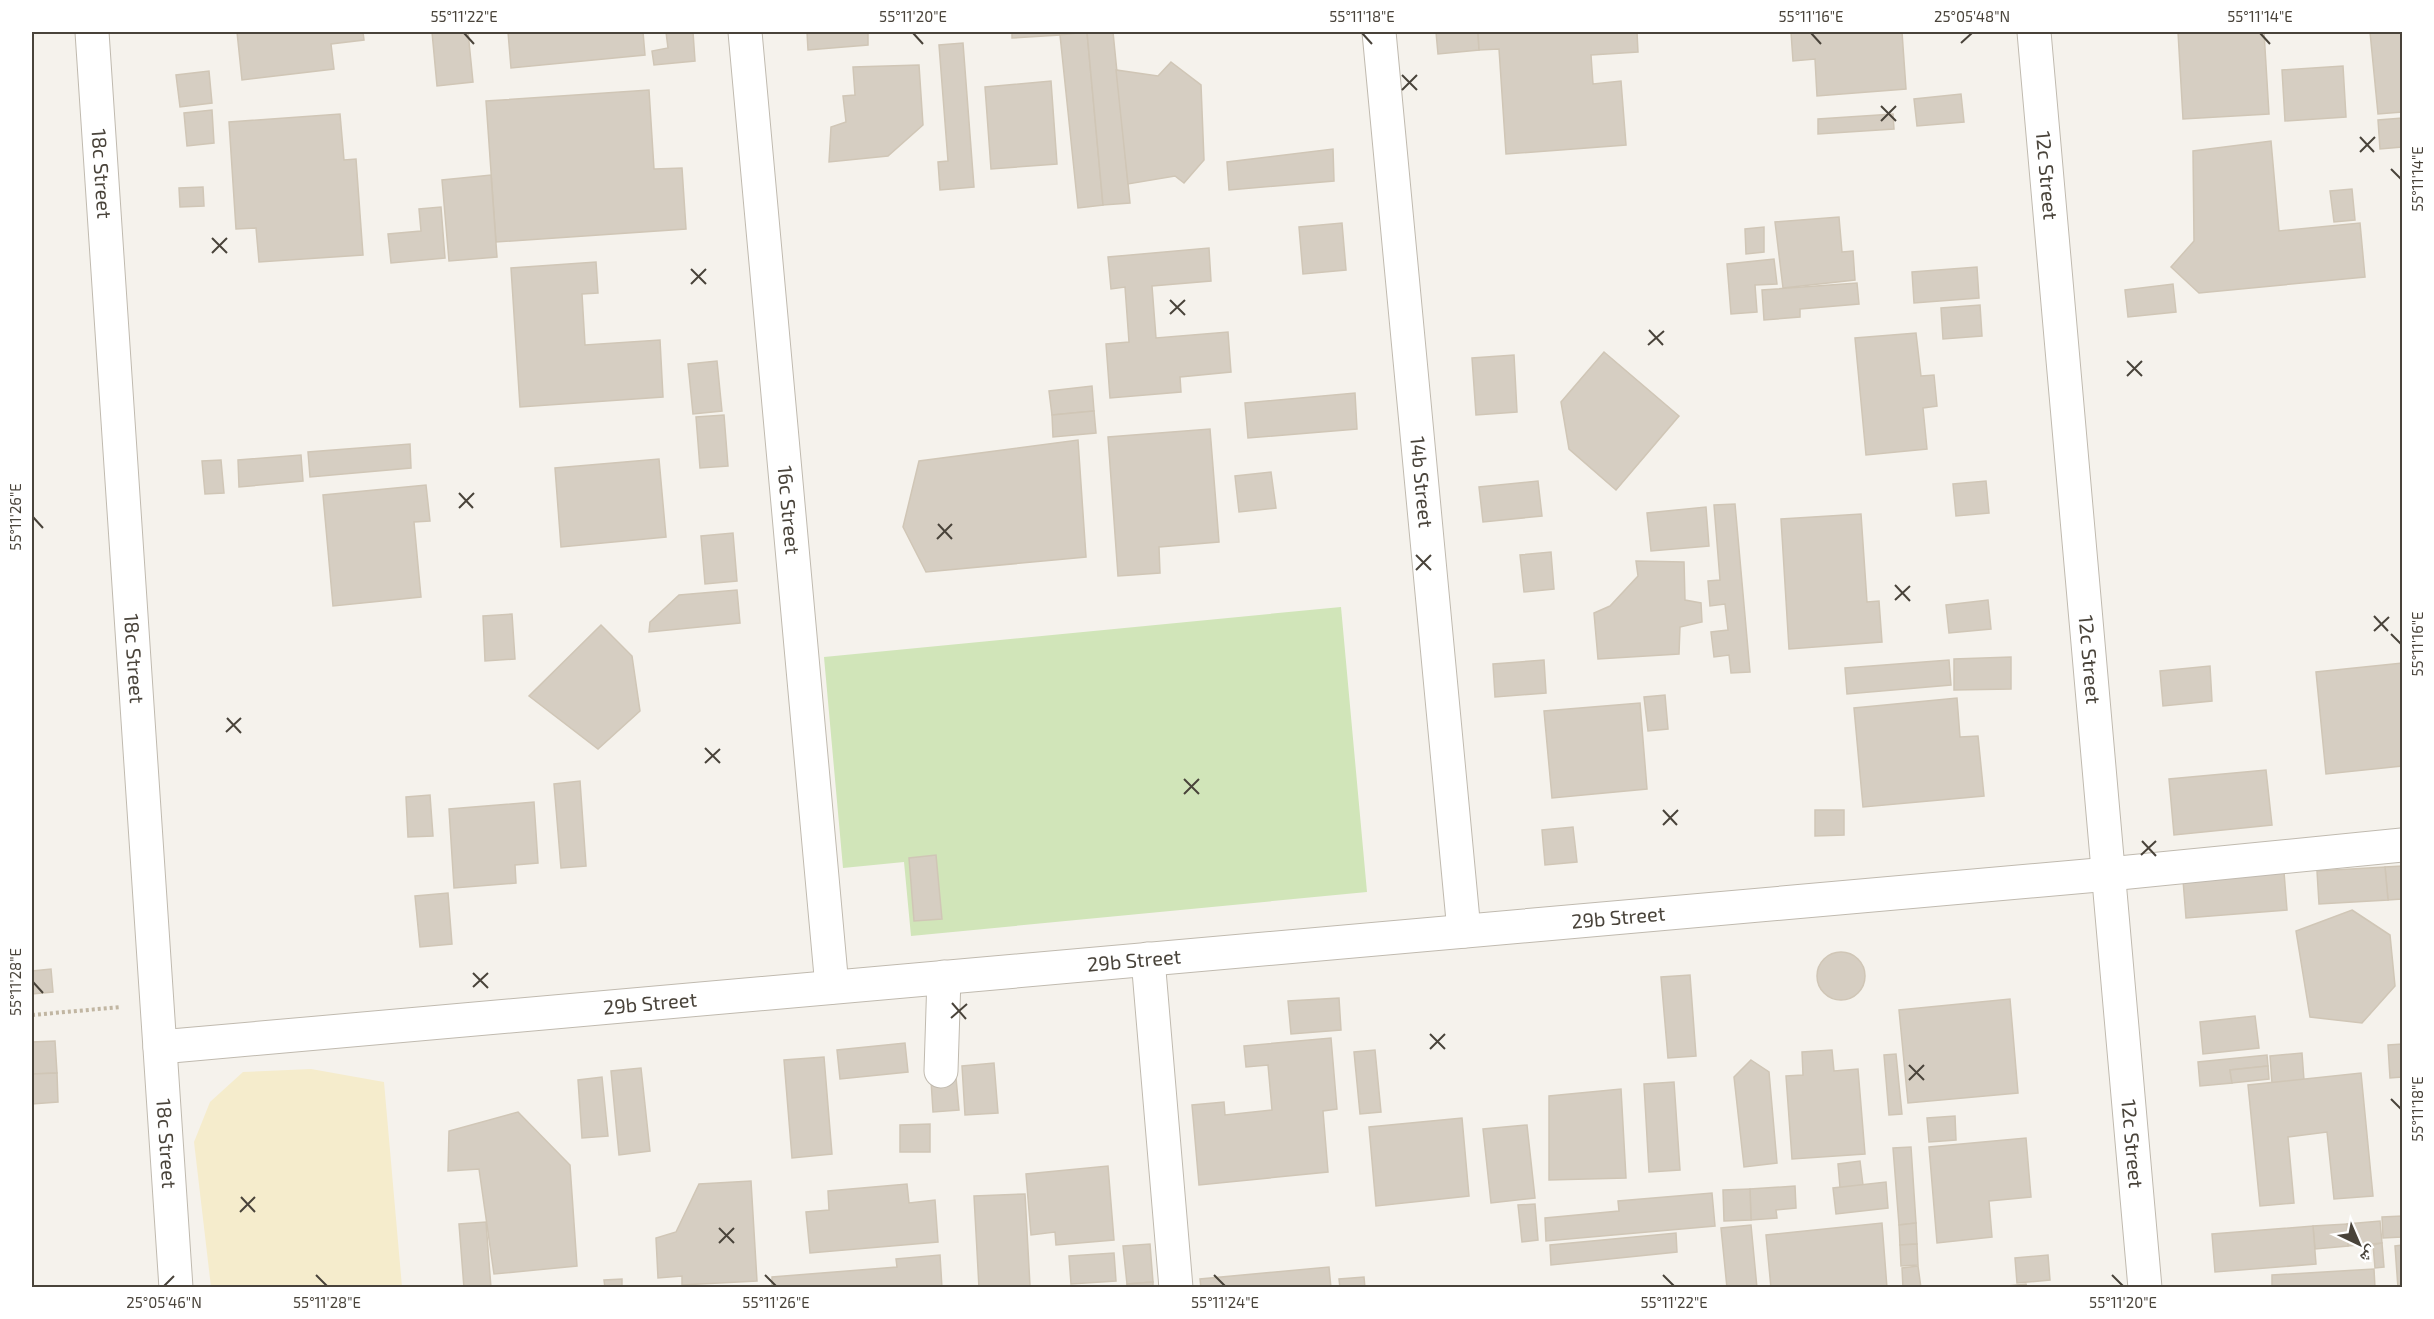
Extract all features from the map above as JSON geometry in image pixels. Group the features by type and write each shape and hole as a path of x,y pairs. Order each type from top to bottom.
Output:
{"street":[{"name":"18c Street","path":"92,32 176,1287"},
{"name":"16c Street","path":"745,32 832,987"},
{"name":"14b Street","path":"1379,32 1464,931"},
{"name":"12c Street","path":"2034,32 2145,1287"},
{"name":"29b Street","path":"160,1047 2109,874 2403,845"},
{"path":"1148,959 1176,1287"},
{"path":"941,1071 944,977"}],"path":[{"path":"32,1015 158,1003"}],"green space":[{"path":"1341,607 1367,892 911,936 904,862 843,868 824,657"}],"sand":[{"path":"311,1069 384,1082 402,1287 211,1287 194,1142 210,1102 243,1072"}],"building":[{"path":"237,32 363,32 364,40 331,44 334,69 242,80"},
{"path":"432,32 468,32 473,82 437,86"},
{"path":"508,32 643,32 645,55 511,68"},
{"path":"666,32 693,32 695,61 654,65 652,51 668,48"},
{"path":"807,32 868,32 868,45 808,50"},
{"path":"1012,32 1060,32 1060,35 1012,38"},
{"path":"1087,32 1103,205 1078,208 1060,35"},
{"path":"1087,32 1113,32 1130,203 1103,205"},
{"path":"1436,32 1478,32 1479,50 1438,54"},
{"path":"1478,32 1637,32 1638,52 1591,55 1593,84 1621,81 1626,145 1506,154 1499,49 1479,50"},
{"path":"1791,32 1902,32 1906,89 1817,96 1815,59 1793,61"},
{"path":"2178,32 2264,32 2269,114 2183,119"},
{"path":"2370,32 2402,32 2402,112 2378,114"},
{"path":"963,43 974,187 940,190 938,162 948,161 939,45"},
{"path":"1171,62 1201,85 1204,160 1184,183 1175,176 1128,184 1116,70 1158,76"},
{"path":"919,65 923,125 888,156 829,162 831,127 846,122 843,96 855,95 853,67"},
{"path":"2343,66 2346,117 2285,121 2282,70"},
{"path":"209,71 212,103 180,107 176,75"},
{"path":"1051,81 1057,164 991,169 985,87"},
{"path":"649,90 654,169 682,168 686,229 496,242 486,101"},
{"path":"1961,94 1964,122 1917,126 1914,99"},
{"path":"212,110 214,143 187,146 184,113"},
{"path":"340,114 344,160 356,159 363,255 259,262 256,228 236,229 229,122"},
{"path":"1893,114 1894,129 1818,134 1818,119"},
{"path":"2402,118 2402,147 2380,149 2378,120"},
{"path":"2271,141 2279,231 2360,223 2365,277 2199,293 2171,267 2194,241 2193,151"},
{"path":"1333,149 1334,181 1229,190 1227,162"},
{"path":"491,175 497,257 449,261 442,180"},
{"path":"203,187 204,206 180,207 179,188"},
{"path":"2352,189 2355,220 2334,222 2330,191"},
{"path":"441,207 445,258 391,263 388,234 421,231 419,209"},
{"path":"1839,217 1842,252 1853,251 1855,280 1783,288 1775,222"},
{"path":"1342,223 1346,270 1303,274 1299,227"},
{"path":"1764,227 1764,252 1746,254 1745,229"},
{"path":"1209,248 1211,281 1152,286 1156,338 1228,332 1231,372 1180,377 1181,392 1110,398 1106,344 1129,342 1125,287 1111,289 1108,257"},
{"path":"1774,259 1777,284 1755,285 1757,312 1731,314 1727,264"},
{"path":"596,262 598,293 582,294 585,345 660,340 663,397 520,407 511,268"},
{"path":"1977,267 1979,298 1914,303 1912,272"},
{"path":"1857,283 1859,304 1800,309 1800,317 1764,320 1762,290"},
{"path":"2173,284 2176,312 2128,317 2125,290"},
{"path":"1980,305 1982,336 1943,339 1941,308"},
{"path":"1916,333 1921,376 1934,375 1937,406 1923,408 1927,449 1866,455 1855,338"},
{"path":"1604,352 1679,416 1616,490 1569,449 1561,402"},
{"path":"1514,355 1517,412 1476,415 1472,358"},
{"path":"717,361 722,411 693,414 688,364"},
{"path":"1092,386 1094,411 1052,415 1049,391"},
{"path":"1355,393 1357,429 1248,438 1245,403"},
{"path":"1094,411 1096,433 1053,437 1052,415"},
{"path":"724,415 728,466 700,468 696,417"},
{"path":"1210,429 1219,542 1159,547 1160,573 1118,576 1108,437"},
{"path":"1078,440 1086,557 926,572 903,527 919,461"},
{"path":"410,444 411,468 310,477 308,452"},
{"path":"301,455 303,481 239,487 238,460"},
{"path":"659,459 666,537 561,547 555,468"},
{"path":"221,460 224,493 205,494 202,461"},
{"path":"1271,472 1276,508 1239,512 1235,476"},
{"path":"1538,481 1542,516 1483,522 1479,487"},
{"path":"1986,481 1989,513 1956,516 1953,484"},
{"path":"426,485 430,521 414,522 421,597 333,606 323,495"},
{"path":"1735,504 1750,672 1731,673 1729,655 1714,657 1711,632 1728,630 1725,604 1710,606 1708,581 1720,580 1714,505"},
{"path":"1706,507 1709,546 1651,551 1647,513"},
{"path":"1861,514 1867,602 1879,601 1882,642 1789,649 1781,519"},
{"path":"733,533 737,581 705,584 701,536"},
{"path":"1551,552 1554,589 1524,592 1520,555"},
{"path":"1636,561 1684,562 1685,600 1701,603 1702,622 1680,627 1679,654 1598,659 1594,613 1610,606 1638,576"},
{"path":"737,590 740,623 649,632 650,622 679,595"},
{"path":"1988,600 1991,629 1949,633 1946,605"},
{"path":"512,614 515,659 485,661 483,616"},
{"path":"601,625 632,656 640,711 598,749 529,696"},
{"path":"2011,657 2011,689 1954,690 1954,659"},
{"path":"1544,660 1546,693 1495,697 1493,664"},
{"path":"1949,660 1951,685 1847,694 1845,668"},
{"path":"2402,663 2402,766 2326,774 2316,672"},
{"path":"2210,666 2212,701 2163,706 2160,671"},
{"path":"1665,695 1668,729 1648,731 1644,697"},
{"path":"1957,698 1960,737 1978,736 1984,796 1863,807 1854,708"},
{"path":"1640,703 1647,789 1552,798 1544,711"},
{"path":"2266,770 2272,825 2174,835 2169,779"},
{"path":"580,781 586,866 561,868 554,784"},
{"path":"430,795 433,836 408,837 406,797"},
{"path":"534,802 538,863 515,865 516,883 454,888 449,809"},
{"path":"1815,810 1844,810 1844,835 1815,836"},
{"path":"1573,827 1577,862 1545,865 1542,830"},
{"path":"936,855 942,919 914,921 909,858"},
{"path":"2402,866 2402,899 2388,900 2385,867"},
{"path":"2385,867 2388,900 2319,904 2317,871"},
{"path":"2284,872 2287,910 2186,918 2183,880"},
{"path":"448,893 452,944 420,947 415,896"},
{"path":"2352,910 2390,935 2395,986 2362,1023 2310,1017 2296,931"},
{"path":"1841,952 1858,959 1865,976 1858,993 1841,1000 1824,993 1817,976 1824,959"},
{"path":"51,969 53,992 32,994 32,971"},
{"path":"1690,975 1696,1056 1668,1058 1661,977"},
{"path":"1339,998 1341,1030 1291,1034 1288,1001"},
{"path":"2010,999 2018,1093 1908,1103 1899,1010"},
{"path":"2255,1016 2259,1048 2203,1054 2200,1022"},
{"path":"1331,1038 1337,1109 1323,1111 1328,1172 1199,1185 1192,1105 1224,1102 1225,1115 1272,1110 1268,1065 1246,1067 1244,1046"},
{"path":"55,1041 57,1073 32,1074 32,1042"},
{"path":"905,1043 908,1072 840,1079 837,1050"},
{"path":"2402,1044 2402,1077 2390,1078 2388,1045"},
{"path":"1375,1050 1381,1112 1360,1114 1354,1052"},
{"path":"1832,1050 1834,1071 1858,1069 1865,1154 1792,1159 1786,1076 1803,1075 1802,1052"},
{"path":"2302,1053 2304,1080 2272,1083 2270,1056"},
{"path":"1896,1054 1902,1114 1889,1115 1884,1055"},
{"path":"2267,1055 2268,1066 2230,1070 2232,1083 2200,1086 2198,1062"},
{"path":"824,1057 832,1154 792,1158 784,1060"},
{"path":"1751,1060 1769,1072 1777,1163 1744,1167 1734,1077"},
{"path":"994,1063 998,1113 965,1115 962,1066"},
{"path":"2268,1066 2269,1079 2232,1083 2230,1070"},
{"path":"641,1068 650,1151 619,1155 611,1071"},
{"path":"57,1073 58,1102 32,1104 32,1074"},
{"path":"2361,1073 2373,1196 2334,1199 2327,1132 2288,1137 2294,1203 2260,1206 2248,1085"},
{"path":"602,1077 608,1136 582,1138 578,1080"},
{"path":"956,1078 959,1110 933,1112 931,1080"},
{"path":"1674,1082 1680,1170 1649,1172 1644,1084"},
{"path":"1621,1089 1626,1178 1549,1180 1549,1096"},
{"path":"518,1112 570,1165 577,1266 494,1274 479,1169 448,1171 449,1131"},
{"path":"1955,1116 1956,1140 1929,1142 1927,1118"},
{"path":"1462,1118 1469,1196 1376,1206 1369,1127"},
{"path":"930,1124 930,1152 900,1152 900,1125"},
{"path":"1527,1125 1535,1198 1491,1203 1483,1129"},
{"path":"2026,1138 2031,1197 1989,1201 1992,1237 1937,1243 1929,1147"},
{"path":"1911,1147 1916,1223 1899,1225 1893,1148"},
{"path":"1860,1161 1863,1185 1840,1188 1838,1164"},
{"path":"1108,1166 1114,1240 1056,1245 1055,1232 1031,1235 1026,1174"},
{"path":"751,1181 757,1281 682,1285 682,1276 658,1278 656,1238 676,1232 699,1184"},
{"path":"1886,1182 1888,1208 1836,1214 1833,1188"},
{"path":"907,1184 909,1203 935,1200 938,1242 810,1253 806,1212 829,1210 828,1191"},
{"path":"1795,1186 1796,1208 1776,1210 1777,1218 1751,1220 1750,1189"},
{"path":"1750,1189 1751,1220 1724,1221 1723,1190"},
{"path":"1712,1193 1715,1226 1546,1241 1545,1218 1619,1211 1618,1201"},
{"path":"1025,1194 1030,1286 979,1288 974,1196"},
{"path":"1535,1204 1538,1240 1522,1242 1518,1205"},
{"path":"2402,1216 2402,1237 2383,1238 2382,1217"},
{"path":"2380,1221 2382,1243 2348,1246 2347,1224"},
{"path":"486,1222 491,1288 464,1288 459,1224"},
{"path":"1882,1223 1887,1288 1771,1288 1766,1235"},
{"path":"1916,1223 1917,1244 1900,1245 1899,1225"},
{"path":"2347,1224 2348,1246 2315,1249 2313,1226"},
{"path":"1751,1225 1757,1288 1727,1288 1721,1228"},
{"path":"2313,1226 2316,1264 2215,1272 2212,1234"},
{"path":"1676,1233 1677,1252 1551,1265 1550,1245"},
{"path":"2382,1243 2384,1267 2375,1268 2373,1245"},
{"path":"1150,1244 1153,1282 1127,1284 1123,1246"},
{"path":"1917,1244 1918,1265 1901,1266 1900,1245"},
{"path":"2402,1245 2402,1288 2398,1288 2395,1246"},
{"path":"1114,1253 1116,1281 1071,1284 1069,1256"},
{"path":"940,1255 942,1288 772,1288 772,1277 897,1267 896,1259"},
{"path":"2048,1255 2050,1280 2017,1283 2015,1258"},
{"path":"1918,1266 1921,1288 1903,1288 1902,1268"},
{"path":"1329,1267 1331,1288 1201,1288 1200,1279"},
{"path":"2374,1269 2375,1288 2272,1288 2272,1275"},
{"path":"1364,1277 1365,1288 1340,1288 1339,1279"},
{"path":"622,1279 622,1288 605,1288 604,1280"},
{"path":"1153,1282 1153,1288 1127,1288 1127,1284"},
{"path":"2026,1284 2027,1288 1988,1288"}]}
